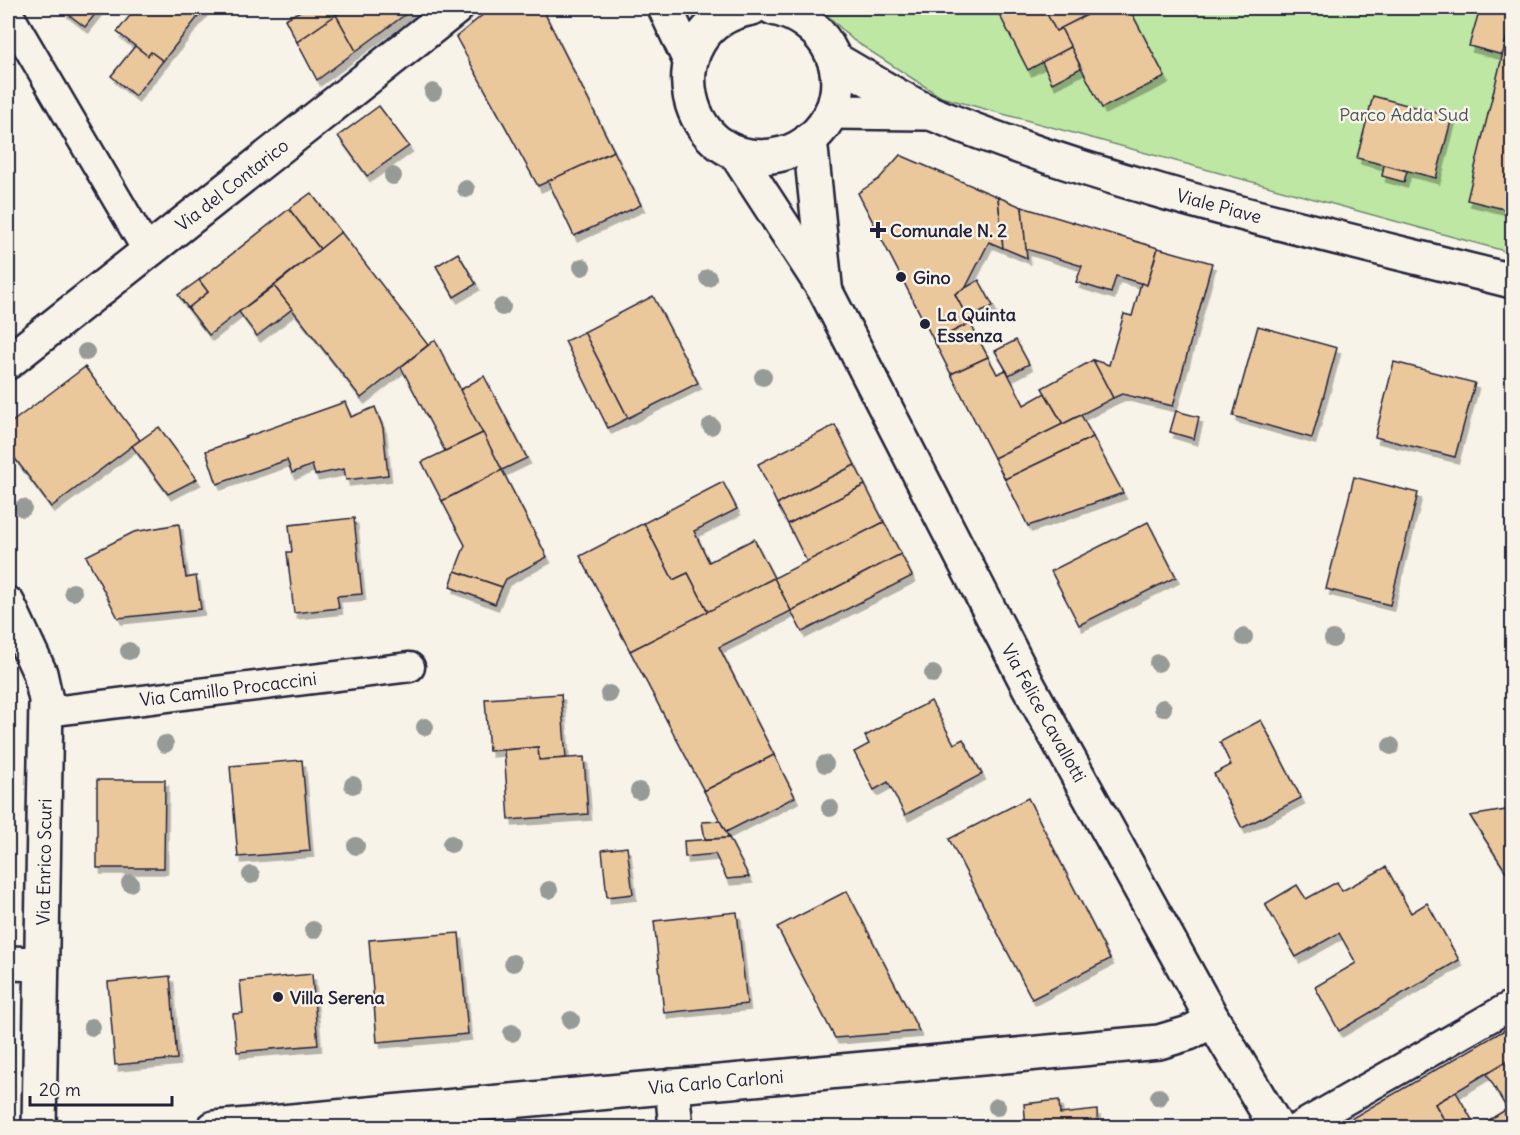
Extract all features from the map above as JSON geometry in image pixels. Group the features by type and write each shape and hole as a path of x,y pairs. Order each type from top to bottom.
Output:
{"street":[{"name":"Via del Contarico","path":"8,362 456,8"},
{"path":"665,8 690,61"},
{"path":"752,8 741,9 717,21 705,34 690,61 688,93 694,112 717,142 735,152 755,157 788,153 810,139 831,112 837,87 834,59 823,36 800,16 773,8"},
{"name":"Viale Piave","path":"834,59 931,113 1043,154 1127,180 1512,281"},
{"name":"Viale Piave","path":"831,112 931,113"},
{"name":"Via Felice Cavallotti","path":"810,139 826,292"},
{"name":"Via Felice Cavallotti","path":"735,152 826,292 1014,660 1213,1020 1276,1128"},
{"name":"Via Enrico Scuri","path":"8,604 40,674 46,712 39,1128"},
{"path":"8,963 42,964"},
{"name":"Via Carlo Carloni","path":"214,1128 1160,1042 1189,1033 1213,1020"},
{"path":"672,1086 676,1128"}],"lane":[{"path":"8,13 148,252"},
{"name":"Via Camillo Procaccini","path":"46,712 410,667"},
{"path":"1297,1128 1512,1005"}],"green space":[{"name":"Parco Adda Sud","path":"820,8 1512,8 1512,253 941,97 853,40"},
{"path":"8,995 15,995 12,1116 8,1117"}],"building":[{"path":"67,8 100,8 85,27 64,11"},
{"path":"126,8 205,8 163,61 151,52 148,56 117,32 132,13"},
{"path":"306,8 332,8 336,15 297,42 285,19"},
{"path":"346,8 414,8 356,51 336,15"},
{"path":"491,8 542,8 614,151 538,186 456,37"},
{"path":"996,8 1044,8 1056,31 1061,28 1071,47 1028,70"},
{"path":"1044,8 1078,8 1083,17 1056,31"},
{"path":"1101,8 1129,8 1165,77 1102,108 1061,28"},
{"path":"1480,8 1512,8 1503,55 1469,46"},
{"path":"336,15 356,51 317,80 297,42"},
{"path":"1512,16 1512,211 1467,200"},
{"path":"135,46 148,56 151,52 163,61 135,96 111,76"},
{"path":"1071,47 1081,68 1052,83 1042,62"},
{"path":"1373,96 1452,117 1436,178 1357,158"},
{"path":"379,106 409,146 367,176 338,136"},
{"path":"614,151 641,205 574,236 548,181"},
{"path":"900,155 998,197 1003,248 989,242 966,287 955,294 970,323 934,341 858,193 879,179"},
{"path":"1384,165 1407,171 1404,182 1382,176"},
{"path":"311,193 341,232 320,249 289,209"},
{"path":"998,197 1022,207 1027,258 1003,248"},
{"path":"1022,207 1158,248 1147,285 1116,276 1111,293 1076,282 1082,266 1026,249"},
{"path":"289,209 320,249 209,335 188,308 208,292 199,280"},
{"path":"341,232 428,345 361,398 274,286"},
{"path":"1158,248 1212,263 1173,406 1122,394 1113,398 1093,360 1109,365 1124,314 1132,316 1141,283 1147,285"},
{"path":"458,253 476,284 454,297 436,266"},
{"path":"199,280 208,292 188,308 178,295"},
{"path":"979,280 993,306 968,319 955,294"},
{"path":"274,286 292,309 257,336 239,312"},
{"path":"653,296 698,383 628,418 584,332"},
{"path":"970,323 988,357 951,374 934,341"},
{"path":"1258,326 1337,348 1312,438 1233,416"},
{"path":"584,332 628,418 608,428 565,341"},
{"path":"435,340 483,433 445,451 401,367"},
{"path":"1016,340 1029,364 1009,375 995,351"},
{"path":"988,357 997,374 1006,370 1024,405 1045,393 1063,424 994,458 951,374"},
{"path":"1093,360 1113,398 1063,424 1042,388"},
{"path":"1394,362 1475,383 1455,457 1375,437"},
{"path":"85,367 140,440 51,507 8,449 8,425"},
{"path":"484,376 527,458 502,470 460,390"},
{"path":"345,402 351,417 375,407 383,428 388,475 346,480 344,469 315,475 312,465 292,473 287,460 217,484 206,451"},
{"path":"1176,411 1199,417 1194,439 1170,432"},
{"path":"1081,415 1093,437 1005,479 994,458"},
{"path":"835,425 855,465 777,504 758,464"},
{"path":"159,427 197,479 168,494 132,446"},
{"path":"483,433 502,470 442,501 422,462"},
{"path":"1093,437 1123,493 1028,526 1005,479"},
{"path":"855,465 865,485 788,524 777,504"},
{"path":"502,470 547,557 506,579 502,587 455,571 465,545 442,501"},
{"path":"1354,477 1418,493 1390,605 1326,589"},
{"path":"723,482 737,509 694,531 709,562 754,539 774,578 708,612 688,573 673,580 644,523"},
{"path":"865,485 884,522 807,562 788,524"},
{"path":"354,518 362,594 337,596 339,608 294,613 287,552 292,552 289,525"},
{"path":"884,522 901,554 791,611 774,578"},
{"path":"1148,522 1176,577 1079,625 1051,571"},
{"path":"644,523 673,580 688,573 708,612 630,651 580,556"},
{"path":"179,524 186,578 196,576 201,609 118,618 86,556 134,532"},
{"path":"901,554 912,576 802,632 791,611"},
{"path":"455,571 502,587 495,604 450,587"},
{"path":"774,578 791,611 719,647 774,755 704,791 630,651"},
{"path":"561,694 566,758 539,760 538,747 489,751 485,699"},
{"path":"931,701 954,744 963,739 982,774 905,815 888,782 874,790 854,752 869,744 865,736"},
{"path":"1261,720 1301,798 1242,828 1214,774 1231,765 1220,742"},
{"path":"538,747 539,760 584,757 588,814 509,820 504,750"},
{"path":"774,755 795,797 726,832 704,791"},
{"path":"302,760 310,851 238,857 230,766"},
{"path":"97,780 165,780 164,868 97,868"},
{"path":"1028,798 1110,959 1032,999 949,839"},
{"path":"1512,809 1512,877 1510,878 1470,816"},
{"path":"720,821 729,838 705,839 702,822"},
{"path":"729,838 749,877 727,879 715,854 685,857 684,841"},
{"path":"627,847 633,894 607,897 602,850"},
{"path":"1386,867 1411,913 1427,903 1459,960 1339,1031 1315,987 1356,963 1339,933 1296,957 1265,904 1297,885 1306,899 1337,882 1342,891"},
{"path":"847,891 919,1031 835,1038 777,927"},
{"path":"737,912 747,1004 664,1013 654,921"},
{"path":"459,933 468,1034 377,1042 369,940"},
{"name":"Villa Serena","path":"312,974 318,1045 237,1052 233,1014 243,1013 240,981"},
{"path":"170,976 177,1059 115,1065 108,982"},
{"path":"1508,1028 1512,1034 1512,1058 1435,1104 1449,1128 1351,1128 1347,1121"},
{"path":"1512,1058 1512,1128 1476,1128 1507,1109 1487,1074"},
{"path":"1456,1092 1476,1128 1449,1128 1435,1104"},
{"path":"1059,1100 1060,1114 1097,1110 1098,1128 1026,1128 1024,1104"}],"place":[{"name":"Comunale N. 2","path":"878,230"},
{"name":"Gino","path":"901,277"},
{"name":"La Quinta Essenza","path":"925,324"},
{"name":"Villa Serena","path":"278,997"}]}
